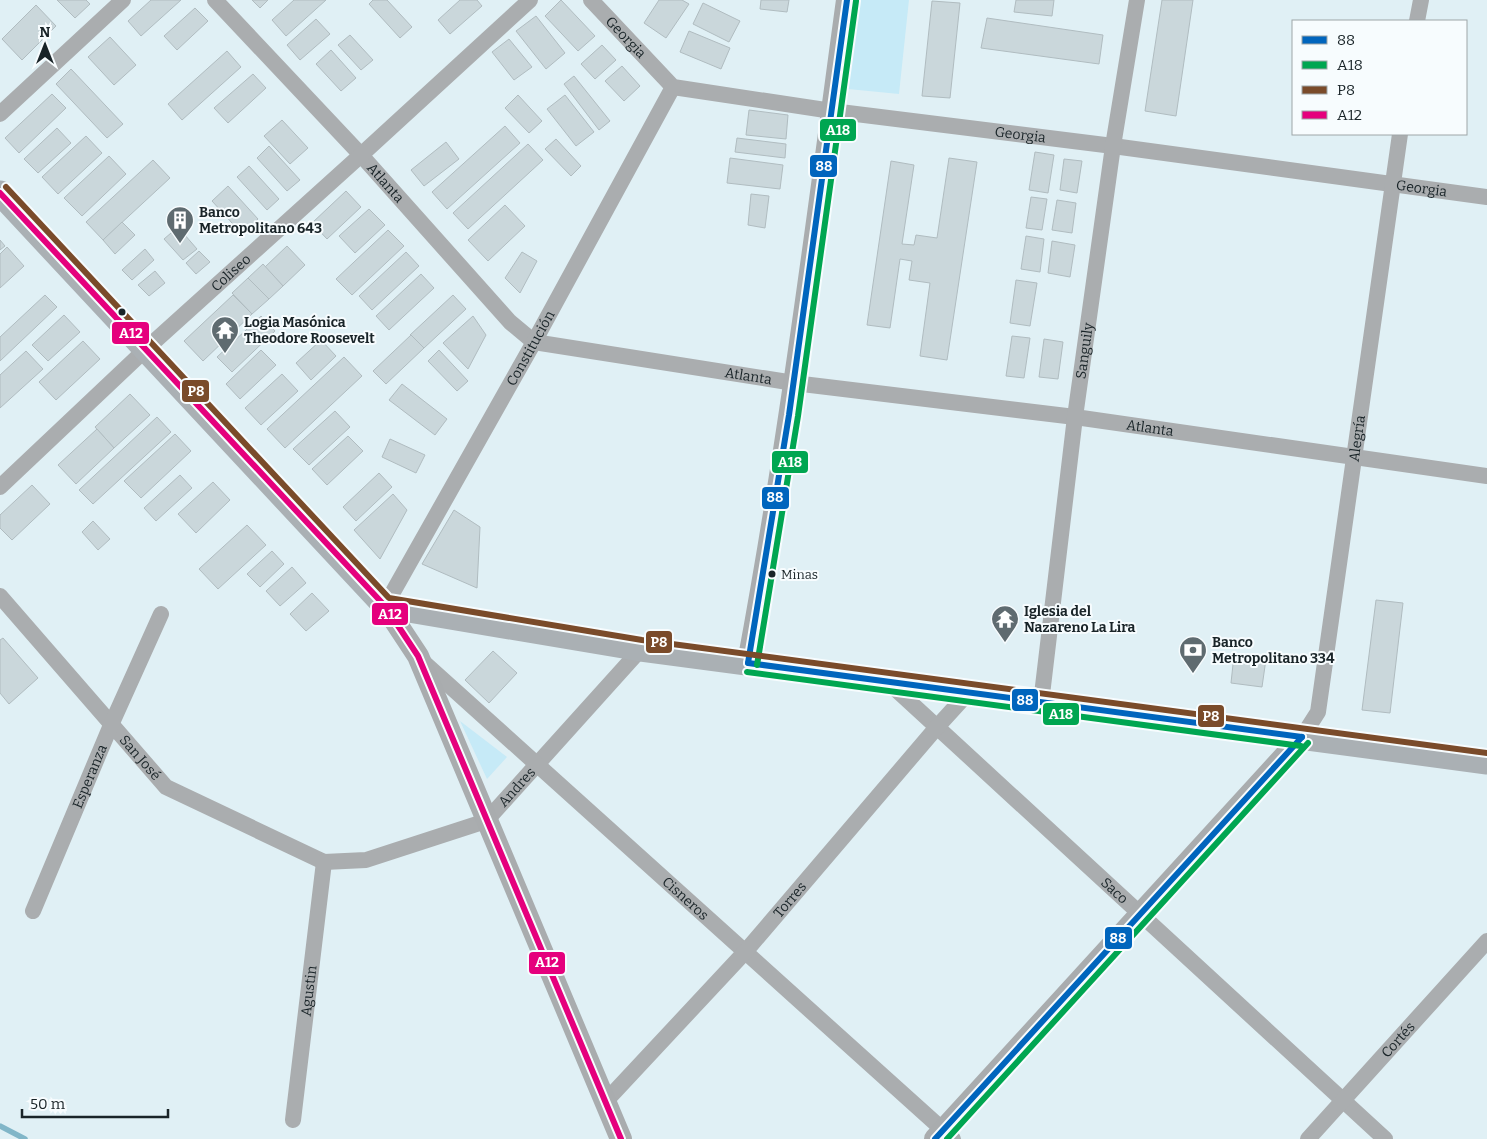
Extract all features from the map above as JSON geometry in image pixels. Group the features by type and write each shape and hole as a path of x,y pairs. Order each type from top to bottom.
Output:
{"main road":[{"path":"0,193 384,606 641,649 1487,762"}],"street":[{"path":"0,114 123,0"},
{"name":"Atlanta","path":"215,0 361,155 510,322 534,342 794,383 1076,417 1487,476"},
{"name":"Coliseo","path":"0,488 146,349 530,0"},
{"name":"Georgia","path":"592,0 673,87 832,111 1113,146 1487,197"},
{"path":"748,663 764,575 794,383 847,0"},
{"name":"Sanguily","path":"1041,703 1076,417 1113,146 1137,0"},
{"path":"1417,20 1421,0"},
{"name":"Constitución","path":"384,606 534,342 673,87"},
{"name":"Alegría","path":"1302,737 1318,712 1400,135"},
{"name":"San José","path":"0,596 166,787 324,862"},
{"path":"384,606 418,656 620,1139"},
{"name":"Esperanza","path":"33,911 111,725 161,614"},
{"name":"Andres","path":"324,862 366,860 486,821 641,649"},
{"name":"Cisneros","path":"418,656 746,952 944,1136"},
{"name":"Saco","path":"888,682 1385,1139"},
{"name":"Torres","path":"605,1102 746,952 968,693"},
{"path":"944,1136 1140,914 1302,737"},
{"name":"Agustin","path":"293,1120 324,862"},
{"name":"Cortés","path":"1308,1139 1487,941"}],"shaded area":[{"path":"860,0 909,0 899,94 848,89"},
{"path":"460,721 507,757 487,779"}],"building":[{"path":"57,0 86,0 90,4 75,18"},
{"path":"151,0 181,0 141,36 128,21"},
{"path":"252,0 268,0 260,8"},
{"path":"294,0 326,0 286,36 272,20"},
{"path":"373,0 387,0 412,27 400,38 369,4"},
{"path":"460,0 477,0 482,6 450,34 438,20"},
{"path":"561,0 595,36 578,51 545,16"},
{"path":"659,0 682,0 689,4 666,38 644,23"},
{"path":"761,0 789,0 787,12 760,9"},
{"path":"1016,0 1054,0 1052,16 1014,12"},
{"path":"1162,0 1193,0 1176,116 1145,111"},
{"path":"932,1 960,3 950,98 922,96"},
{"path":"703,3 740,21 729,42 693,24"},
{"path":"36,5 56,26 22,60 2,39"},
{"path":"195,8 208,21 177,50 164,36"},
{"path":"536,16 565,53 546,69 516,31"},
{"path":"987,18 1103,35 1099,64 981,48"},
{"path":"316,19 330,34 300,60 287,45"},
{"path":"689,31 730,48 721,69 680,52"},
{"path":"350,35 373,60 361,70 338,45"},
{"path":"110,37 136,65 114,85 88,57"},
{"path":"509,39 532,67 514,80 492,52"},
{"path":"602,45 616,60 595,79 581,64"},
{"path":"331,50 356,78 341,91 316,64"},
{"path":"227,51 241,67 182,120 168,104"},
{"path":"622,66 640,86 624,101 605,81"},
{"path":"71,69 123,124 107,138 56,84"},
{"path":"253,74 266,88 228,123 214,108"},
{"path":"574,76 610,121 599,130 564,84"},
{"path":"52,94 66,108 19,153 5,138"},
{"path":"518,95 542,121 529,133 505,108"},
{"path":"565,95 594,132 576,146 547,109"},
{"path":"749,110 788,115 786,139 746,135"},
{"path":"282,120 308,148 290,164 264,136"},
{"path":"505,126 520,143 447,209 432,192"},
{"path":"57,128 71,143 38,173 24,159"},
{"path":"86,136 102,153 58,194 42,177"},
{"path":"737,138 786,144 785,158 735,152"},
{"path":"556,139 581,166 571,176 545,149"},
{"path":"446,142 459,159 424,186 411,170"},
{"path":"528,144 543,160 468,229 453,213"},
{"path":"269,146 300,180 287,191 257,158"},
{"path":"1035,152 1054,155 1048,193 1029,190"},
{"path":"109,156 126,174 82,216 64,198"},
{"path":"730,158 783,165 780,189 727,183"},
{"path":"949,158 977,162 947,360 920,356 930,283 909,280 912,261 900,259 890,328 867,325 891,161 914,165 902,244 914,245 916,235 937,238"},
{"path":"1064,159 1082,161 1077,193 1060,190"},
{"path":"153,160 170,178 103,240 86,222"},
{"path":"249,166 279,199 267,210 237,177"},
{"path":"228,186 258,219 242,234 212,201"},
{"path":"346,191 361,207 327,239 312,223"},
{"path":"751,194 769,196 765,228 748,225"},
{"path":"1031,197 1047,199 1042,230 1026,228"},
{"path":"1057,200 1076,203 1072,233 1052,230"},
{"path":"505,205 525,226 488,261 468,240"},
{"path":"369,209 385,225 355,253 339,236"},
{"path":"122,222 135,235 115,254 103,240"},
{"name":"Banco Metropolitano 643","path":"178,227 197,249 183,260 164,239"},
{"path":"388,230 404,246 352,295 336,279"},
{"path":"1026,236 1044,239 1040,272 1021,269"},
{"path":"0,240 5,246 0,250"},
{"path":"1052,241 1075,245 1070,277 1048,273"},
{"path":"287,246 305,265 283,286 265,267"},
{"path":"7,247 24,266 0,288 0,254"},
{"path":"145,249 154,260 132,280 122,270"},
{"path":"199,251 210,262 196,274 186,263"},
{"path":"406,252 419,266 372,310 359,296"},
{"path":"522,252 537,261 520,293 505,278"},
{"path":"263,264 283,286 269,299 248,278"},
{"path":"155,271 165,283 149,296 138,285"},
{"path":"421,274 434,288 389,330 376,316"},
{"path":"248,278 269,299 252,314 232,293"},
{"path":"1016,280 1037,283 1030,326 1010,323"},
{"path":"45,295 57,307 0,361 0,337"},
{"path":"233,295 252,314 203,361 184,341"},
{"path":"453,295 466,309 424,348 410,335"},
{"path":"64,315 80,332 48,361 32,345"},
{"path":"261,316 275,331 232,372 217,357"},
{"path":"473,316 486,335 468,369 443,343"},
{"path":"411,335 424,348 386,384 373,371"},
{"path":"1012,336 1030,338 1024,378 1006,376"},
{"path":"1044,339 1063,342 1058,379 1039,377"},
{"path":"321,340 336,356 311,380 296,363"},
{"path":"83,341 100,359 56,400 39,382"},
{"path":"261,350 276,365 240,399 226,384"},
{"path":"439,350 468,381 457,391 428,361"},
{"path":"26,351 43,369 0,408 0,375"},
{"path":"344,357 362,376 285,448 267,429"},
{"path":"282,374 298,391 261,425 245,408"},
{"path":"402,384 447,419 435,435 389,400"},
{"path":"130,394 150,415 114,448 95,427"},
{"path":"335,411 350,427 309,465 293,449"},
{"path":"157,417 171,432 93,504 79,490"},
{"path":"97,429 114,448 76,484 58,465"},
{"path":"175,434 191,451 141,498 124,481"},
{"path":"348,436 363,451 327,485 312,469"},
{"path":"390,439 425,455 416,473 382,457"},
{"path":"379,473 392,487 356,521 343,507"},
{"path":"180,475 192,488 156,521 144,508"},
{"path":"213,482 230,500 196,533 178,514"},
{"path":"32,485 50,504 12,540 0,528 0,515"},
{"path":"393,494 407,510 380,559 354,530"},
{"path":"454,510 480,527 477,588 422,564"},
{"path":"93,521 110,539 98,550 82,532"},
{"path":"247,525 266,545 218,589 199,569"},
{"path":"272,551 284,564 260,587 247,574"},
{"path":"292,567 306,583 280,606 266,591"},
{"path":"312,593 329,611 306,631 290,614"},
{"path":"1376,600 1403,603 1390,713 1362,710"},
{"path":"3,638 38,678 9,704 0,693 0,640"},
{"path":"493,651 517,673 489,703 465,680"},
{"path":"1234,655 1266,659 1262,687 1231,683"}],"waterway":[{"path":"0,1126 25,1139"}],"transit line":[{"name":"88","path":"748,663 789,415 847,0"},
{"name":"A18","path":"757,665 798,416 856,1"},
{"name":"P8","path":"6,187 389,598 642,640 1487,753"},
{"name":"A12","path":"0,193 385,606 418,656 621,1139"},
{"name":"88","path":"748,663 1302,737"},
{"name":"A18","path":"747,672 1301,746"},
{"name":"88","path":"935,1139 1302,737"},
{"name":"A18","path":"947,1139 1308,743"}],"place":[{"name":"Banco Metropolitano 643","path":"180,244"},
{"name":"Logia Masónica Theodore Roosevelt","path":"225,354"},
{"name":"Minas","path":"772,574"},
{"name":"Iglesia del Nazareno La Lira","path":"1005,643"},
{"name":"Banco Metropolitano 334","path":"1193,674"}]}
